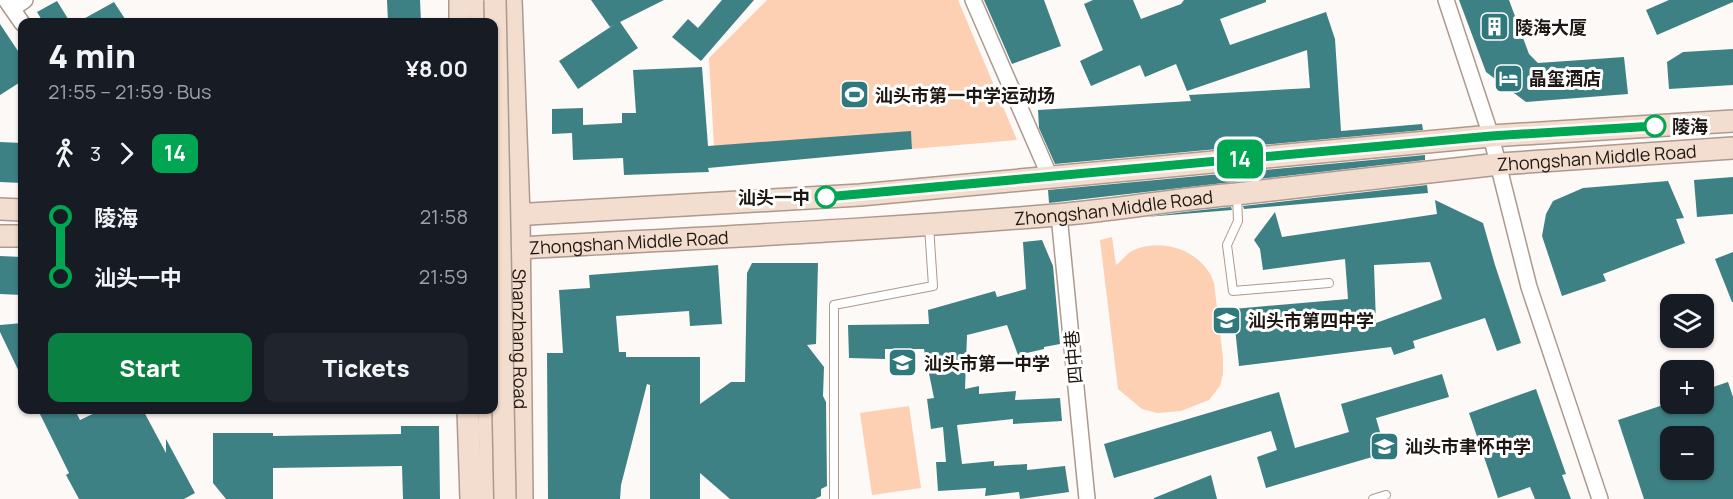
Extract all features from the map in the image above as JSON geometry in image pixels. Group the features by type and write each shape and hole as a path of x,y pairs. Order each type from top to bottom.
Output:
{"main road":[{"path":"460,0 460,18"},
{"path":"480,0 481,18"},
{"name":"Shanzhang Road","path":"495,0 495,18"},
{"name":"Shanzhang Road","path":"511,0 519,215 522,499"},
{"name":"Zhongshan Middle Road","path":"498,216 860,195 1491,136 1733,121"},
{"name":"Zhongshan Middle Road","path":"498,247 519,248 928,225 1059,215 1499,164 1733,148"},
{"name":"Shanzhang Road","path":"498,150 505,499"},
{"path":"0,209 18,210"},
{"path":"0,236 18,236"},
{"path":"468,414 471,499"},
{"name":"Shanzhang Road","path":"489,414 491,499"}],"street":[{"path":"973,0 1050,177"},
{"path":"1446,0 1491,136 1529,286 1600,499"},
{"path":"15,3 20,18"},
{"name":"四中巷","path":"1059,215 1086,499"}],"lane":[{"path":"1236,194 1238,221 1227,245 1233,291 1329,284"},
{"path":"834,499 834,305 933,286 928,225"},
{"path":"1374,499 1386,495"}],"shaded area":[{"name":"汕头市第一中学运动场","path":"767,0 958,0 1017,140 912,149 911,132 714,146 709,58"},
{"path":"1112,237 1116,265 1132,251 1158,245 1182,250 1202,263 1209,272 1214,283 1223,374 1220,386 1209,400 1181,411 1157,413 1142,409 1118,389 1100,240"},
{"path":"909,406 921,488 872,495 860,413"}],"building":[{"path":"387,0 420,0 421,18 388,18"},
{"path":"591,0 664,0 620,22 638,48 578,89 559,61 615,24 610,27"},
{"path":"722,0 754,0 701,61 672,37 688,19 698,28"},
{"path":"984,0 1044,0 1061,46 1012,64"},
{"path":"1093,0 1133,0 1141,19 1181,4 1184,0 1266,0 1266,2 1220,19 1230,45 1326,12 1335,39 1341,131 1422,124 1423,130 1055,164 1039,128 1038,110 1191,101 1189,95 1310,88 1307,50 1187,91 1176,64 1145,77 1140,65 1091,86 1080,61 1103,50 1084,4"},
{"name":"陵海大厦","path":"1459,0 1509,0 1529,54 1538,63 1624,57 1628,94 1526,102 1486,72"},
{"path":"1669,0 1733,0 1733,2 1657,35 1646,10"},
{"path":"57,1 68,18 41,18 37,12"},
{"path":"114,2 124,18 85,18"},
{"path":"0,24 18,51 18,84 0,95"},
{"path":"1733,49 1733,85 1669,89 1667,62 1683,52"},
{"path":"702,67 708,146 911,131 912,149 708,168 709,172 624,175 623,158 573,160 572,133 552,134 552,109 583,108 583,125 622,123 622,113 636,113 633,70"},
{"path":"0,142 18,143 18,183 0,182"},
{"path":"1425,155 1425,160 1049,203 1048,190"},
{"path":"1733,177 1733,214 1697,217 1694,180"},
{"path":"1668,181 1684,218 1676,219 1685,243 1603,274 1606,281 1562,296 1542,236 1546,214 1553,201 1583,188"},
{"path":"1427,185 1428,193 1244,209 1243,206"},
{"path":"1435,200 1483,223 1521,343 1497,351 1485,318 1413,341 1415,348 1394,355 1391,347 1239,366 1233,309 1348,299 1345,259 1263,270 1260,249 1254,240 1275,212 1282,237 1437,214","holes":["1430,262 1442,299 1376,323 1374,265"]},
{"path":"1231,207 1232,210 1145,217 1193,211"},
{"path":"1042,240 1053,266 1060,344 1018,355 1007,325 967,335 965,389 979,386 979,394 1016,391 1015,400 1060,398 1062,421 1013,424 1013,419 957,425 962,464 994,461 994,466 1027,464 1027,470 1065,466 1069,492 1020,499 1019,492 985,496 986,488 938,491 936,462 946,462 943,427 931,429 927,399 934,398 924,349 885,349 885,359 849,358 848,325 929,324 928,310 995,291 997,297 1026,289 1023,242"},
{"path":"1733,252 1733,302 1732,302 1715,259"},
{"path":"0,256 18,257 18,295 0,294"},
{"path":"752,263 818,263 816,344 807,345 824,367 827,486 821,489 821,496 815,499 730,499 700,473 700,499 650,499 650,385 647,384 621,485 620,499 548,499 547,353 563,353 559,290 590,288 589,275 718,265 722,324 690,326 689,311 616,316 619,352 626,352 626,357 700,357 700,404 731,382 745,382 747,273"},
{"path":"18,323 18,370 0,332 0,325"},
{"path":"1442,374 1449,397 1376,418 1386,453 1266,488 1257,457 1277,450 1271,431 1114,478 1104,444 1279,392 1295,448 1349,432 1341,404"},
{"path":"1728,382 1733,397 1733,499 1644,499 1618,420 1660,406 1660,414 1714,414 1714,387"},
{"path":"1536,389 1566,474 1562,475 1571,499 1535,499 1530,487 1498,498 1469,413"},
{"path":"40,414 77,414 80,420 93,414 145,414 166,453 166,439 195,493 184,499 79,499 66,475 69,473"},
{"path":"401,426 439,426 440,499 403,499 402,466 273,468 273,499 226,499 213,483 213,433 273,433 273,436 401,434"},
{"path":"1211,475 1217,499 1154,499 1154,498"}],"bus line":[{"name":"14","path":"826,197 1491,136 1655,126"}],"place":[{"name":"陵海大厦","path":"1494,27"},
{"name":"晶玺酒店","path":"1508,78"},
{"name":"汕头市第一中学运动场","path":"854,95"},
{"name":"陵海","path":"1655,126"},
{"name":"汕头一中","path":"826,197"},
{"name":"汕头市第四中学","path":"1227,320"},
{"name":"汕头市第一中学","path":"903,363"},
{"name":"汕头市聿怀中学","path":"1384,446"}]}
